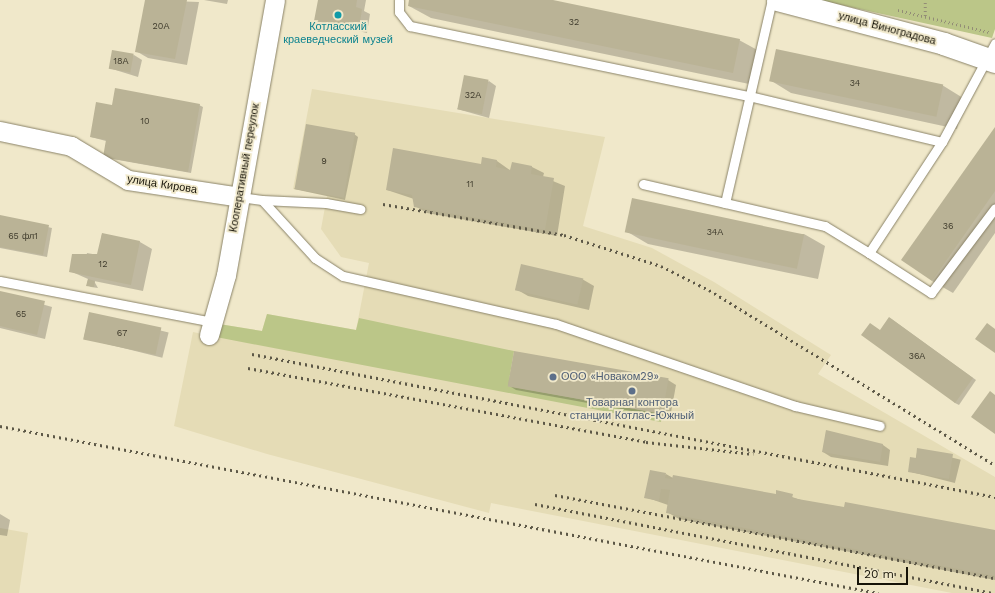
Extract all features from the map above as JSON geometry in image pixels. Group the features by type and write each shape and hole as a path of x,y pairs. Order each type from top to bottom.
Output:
{"main road":[{"name":"улица Виноградова","path":"778,0 993,55"}],"street":[{"name":"Кооперативный переулок","path":"210,329 226,275 275,0"},
{"name":"улица Кирова","path":"0,131 72,146 128,180 240,197"}],"lane":[{"path":"400,0 399,12 410,26 749,96 942,142"},
{"path":"725,203 772,0"},
{"path":"869,253 942,142 993,55"},
{"path":"643,184 825,226 931,294 995,208"},
{"path":"240,197 262,200 326,203 360,209"},
{"path":"262,200 315,258 343,276 556,324 795,406 880,426"},
{"path":"0,281 210,329"}],"path":[{"path":"925,0 925,16"},
{"path":"894,9 995,33"}],"shaded area":[{"path":"312,89 605,137 583,226 652,248 714,282 831,355 818,374 995,477 995,593 952,593 491,503 489,513 267,454 174,426 193,332 216,337 219,324 262,331 267,314 356,330 369,263 341,257 321,229 327,196 293,189"},
{"path":"0,528 28,533 19,593 0,593"}],"green space":[{"path":"818,0 995,0 995,29 992,38"},
{"path":"267,314 356,330 359,318 514,351 508,386 662,414 661,422 216,337 219,324 262,331"}],"building":[{"path":"145,0 187,0 175,59 135,52"},
{"name":"Котласский краеведческий музей","path":"318,0 357,0 356,7 362,9 359,29 314,21"},
{"path":"409,0 553,0 740,39 733,73 408,6"},
{"path":"776,49 943,85 936,117 769,81"},
{"path":"112,50 134,54 130,73 109,69"},
{"path":"464,75 489,80 482,114 457,109"},
{"path":"115,88 200,104 188,172 103,157 106,140 90,137 96,102 112,105"},
{"path":"306,124 355,133 344,198 295,189"},
{"path":"995,127 995,191 932,281 901,260"},
{"path":"393,148 481,164 482,157 497,160 496,167 510,170 512,162 532,166 531,174 554,178 545,230 414,207 412,195 386,190"},
{"path":"632,198 804,235 797,269 625,232"},
{"path":"0,215 49,225 43,255 0,247"},
{"path":"102,233 140,241 131,285 69,272 72,254 97,254"},
{"path":"521,264 583,278 577,305 515,290"},
{"path":"88,279 95,281 94,287 86,286"},
{"path":"0,291 45,301 37,335 0,326"},
{"path":"89,312 161,327 156,355 83,339"},
{"path":"889,317 973,378 955,403 861,335 870,323 880,330"},
{"path":"987,323 995,329 995,353 975,339"},
{"path":"514,351 669,378 662,414 508,386"},
{"path":"990,391 995,395 995,434 971,417"},
{"path":"826,430 883,444 880,462 822,452"},
{"path":"917,448 953,454 949,479 908,472 910,457 916,458"},
{"path":"650,470 666,473 665,478 672,479 673,475 776,494 776,490 793,494 792,498 844,507 845,502 995,530 995,576 666,513 670,490 661,489 659,501 644,498"}],"railway":[{"path":"383,204 564,235 661,266 709,290 995,465"},
{"path":"252,354 995,497"},
{"path":"248,368 646,442 753,454"},
{"path":"0,426 878,593"},
{"path":"555,495 995,578"},
{"path":"535,504 995,593"}],"place":[{"name":"Котласский краеведческий музей","path":"338,15"},
{"name":"ООО «Новаком29»","path":"553,377"},
{"name":"Товарная контора станции Котлас-Южный","path":"632,391"}]}
